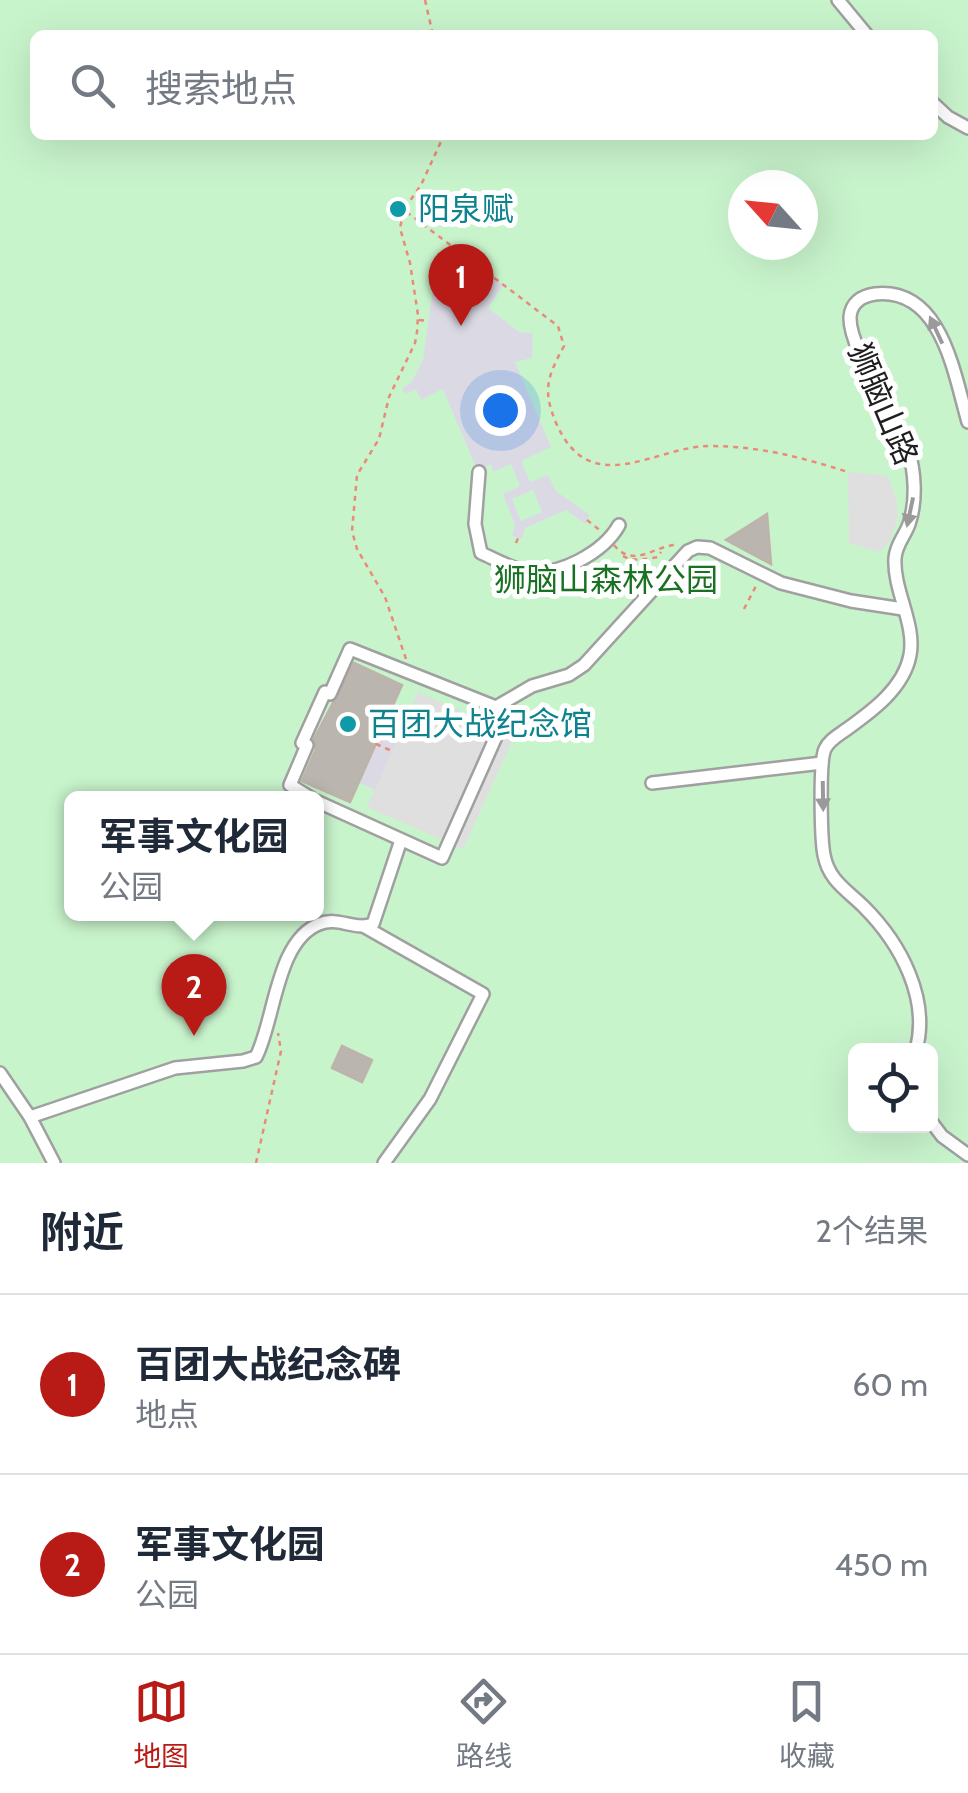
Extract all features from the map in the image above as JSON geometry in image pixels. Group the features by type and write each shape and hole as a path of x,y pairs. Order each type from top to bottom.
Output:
{"street":[{"path":"838,0 863,30"},
{"path":"938,107 968,128"},
{"name":"狮脑山路","path":"822,763 830,741 884,698 904,672 911,646 894,560 909,524 914,498 913,470 908,446 856,342 850,322 851,306 861,298 877,294 914,302 928,313 938,328 968,422"},
{"path":"479,472 475,524 481,553 520,570 558,569 610,541 619,525"},
{"path":"496,707 532,686 569,675 584,666 688,552 697,547 710,548 781,583 850,601 903,609"},
{"path":"296,791 290,785 307,745 302,743 350,649 496,707 503,721 442,858 324,805"},
{"path":"434,699 440,684"},
{"path":"652,783 822,763 823,850 827,867 832,880 866,908 880,926 909,974 922,1016 917,1043"},
{"path":"366,927 373,924 402,840"},
{"path":"30,1117 174,1068 243,1062 256,1057 276,988 289,959 308,929 329,920 366,927 483,994 430,1099 384,1163"},
{"path":"0,1073 30,1117 54,1163"},
{"path":"938,1131 968,1155"}],"path":[{"path":"425,0 432,30"},
{"path":"419,676 409,666 385,597 357,549 352,531 357,475 380,439 384,410 415,343 418,320 410,262 400,228 404,210 421,185 442,140"},
{"path":"404,210 558,326 564,346 548,375 548,396 557,425 576,456 614,465 706,445 759,447 848,472"},
{"path":"418,320 428,321"},
{"path":"588,520 604,534"},
{"path":"516,543 518,538"},
{"path":"621,554 629,560 658,556 660,552 629,556"},
{"path":"744,609 762,574"},
{"path":"376,744 392,751"},
{"path":"256,1163 281,1051 278,1032 268,1019"}],"green space":[{"name":"狮脑山森林公园","path":"0,0 968,0 968,1163 0,1163"}],"shaded area":[{"path":"436,268 469,293 484,270 503,285 488,308 519,332 533,333 532,358 515,362 551,447 521,461 530,482 548,475 556,491 590,515 585,524 566,510 525,528 522,539 512,536 515,525 503,494 520,486 511,464 493,472 491,464 478,472 443,389 421,400 416,389 405,394 402,388 411,383 423,360","holes":["533,490 542,512 521,521 512,499"]},
{"path":"848,472 888,476 898,517 889,543 879,552 849,543"},
{"path":"418,692 515,735 463,849 367,807"},
{"path":"392,707 408,714 375,790 358,782"}],"building":[{"path":"767,514 771,564 726,540"},
{"name":"百团大战纪念馆","path":"354,663 402,685 350,802 302,781 316,749 314,739"},
{"path":"342,1046 372,1060 362,1082 332,1068"}],"place":[{"name":"阳泉赋","path":"398,209"},
{"name":"百团大战纪念碑","path":"461,326"},
{"name":"百团大战纪念馆","path":"348,724"},
{"name":"军事文化园","path":"194,1036"}]}
